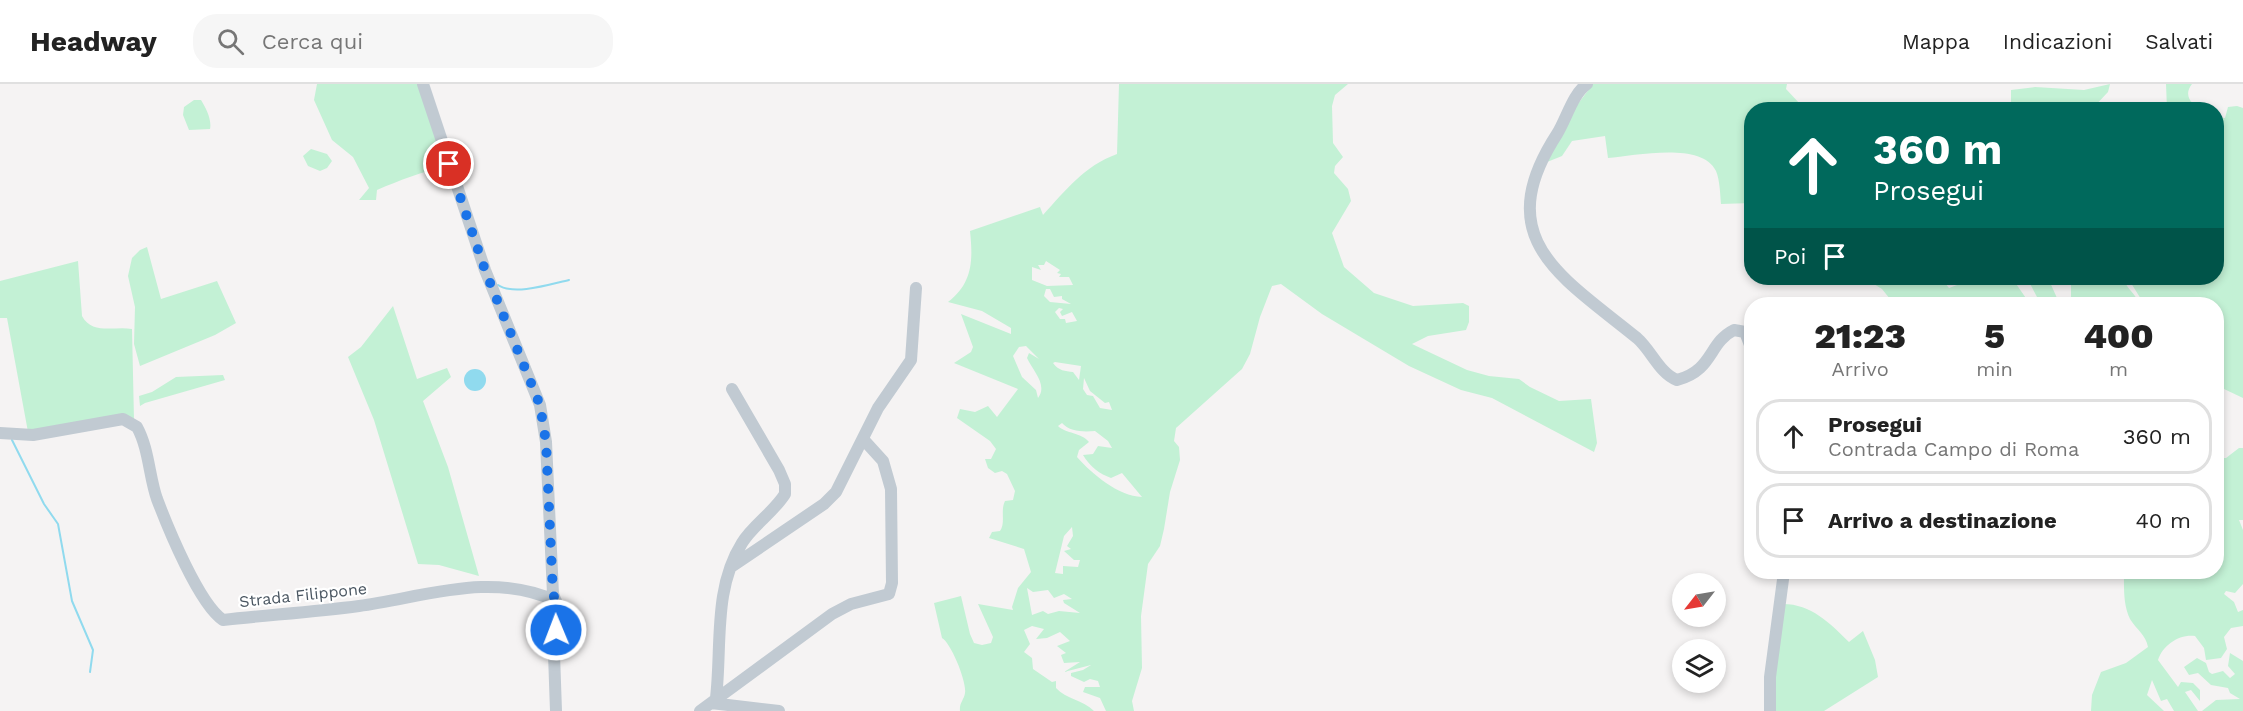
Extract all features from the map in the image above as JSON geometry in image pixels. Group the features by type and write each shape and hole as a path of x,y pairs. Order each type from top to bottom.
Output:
{"street":[{"path":"423,84 486,273 540,405 546,442 556,602 556,711"},
{"path":"1587,84 1580,89 1563,125 1542,156 1531,186 1530,217 1545,257 1558,273 1651,350 1670,378 1677,380 1702,369 1725,336 1734,330 1744,332"},
{"path":"731,567 824,504 836,492 878,408 911,360 916,288"},
{"path":"714,701 721,658 721,600 731,567 741,544 778,504 784,494 785,484 762,438 732,389"},
{"name":"Strada Filippone","path":"0,433 33,435 123,419 137,428 157,498 194,584 213,613 223,620 359,606 476,586 501,586 556,602"},
{"path":"700,711 832,614 851,604 889,594 892,583 891,489 883,461 863,439"},
{"path":"1770,711 1770,677 1783,579"},
{"path":"714,701 779,711"}],"green space":[{"path":"317,84 421,84 447,166 411,176 377,190 376,200 359,200 369,188 353,157 332,140 314,100"},
{"path":"1119,84 1348,84 1335,95 1332,106 1333,143 1343,157 1335,166 1334,173 1348,189 1351,201 1332,233 1344,267 1374,293 1413,306 1463,303 1469,306 1469,322 1466,330 1428,336 1412,344 1467,370 1489,376 1519,379 1559,401 1591,399 1597,443 1594,452 1492,398 1461,390 1409,366 1322,314 1281,284 1272,286 1260,317 1250,354 1242,369 1176,428 1174,441 1179,447 1180,460 1170,492 1160,546 1148,564 1141,616 1142,668 1132,701 1134,711 1106,711 1100,698 1083,692 1085,687 1100,687 1098,681 1090,679 1084,682 1071,676 1071,673 1091,665 1064,672 1080,662 1064,663 1061,655 1066,653 1057,646 1070,641 1060,632 1047,638 1036,639 1044,629 1032,626 1024,630 1030,644 1024,652 1032,658 1033,669 1052,682 1056,681 1056,688 1060,692 1094,711 960,711 965,693 964,680 954,655 942,638 934,603 961,596 974,643 982,645 991,643 993,637 978,604 1013,610 1018,588 1031,572 1024,549 989,538 992,532 1000,531 1003,524 1005,501 1013,500 1015,491 1007,474 1002,471 995,473 988,468 985,459 991,459 996,449 990,441 957,418 960,409 975,412 988,406 997,417 1018,389 954,363 971,352 973,347 961,314 1011,334 1011,328 982,311 948,302 962,287 970,270 970,231 1040,207 1043,215 1085,172 1117,154","holes":["1046,261 1060,270 1057,273 1061,274 1059,277 1069,277 1073,285 1047,286 1032,280 1032,267 1041,270 1038,265 1044,265","1046,289 1050,289 1054,297 1062,296 1062,299 1071,304 1050,302 1044,296","1059,308 1063,309 1060,312 1062,316 1072,312 1077,321 1066,323 1065,319 1060,319 1055,312","1026,346 1039,359 1029,353 1027,358 1040,383 1041,393 1038,398 1036,390 1022,377 1013,356 1019,347","1053,363 1081,366 1079,380 1073,372 1058,368","1084,378 1090,391 1105,403 1109,402 1112,410 1100,408 1093,396 1087,395 1083,389","1062,423 1073,430 1095,431 1108,441 1112,448 1098,446 1093,454 1083,455 1099,472 1111,478 1122,473 1142,497 1124,493 1098,477 1077,457 1079,450 1089,442 1082,436 1058,426","1072,527 1073,536 1067,546 1071,549 1064,551 1074,560 1080,560 1078,567 1063,566 1063,574 1055,573 1064,536","1027,588 1033,592 1048,590 1054,598 1064,594 1072,599 1063,600 1064,603 1080,613 1059,611 1048,614 1043,611 1032,615"]},
{"path":"1593,84 1787,84 1786,89 1798,102 1744,102 1744,203 1721,204 1716,171 1708,162 1697,156 1666,152 1608,158 1605,136 1572,141 1562,156 1547,162 1574,109"},
{"path":"2110,84 2108,92 2099,102 2011,102 2011,90 2035,87 2084,90"},
{"path":"2166,84 2192,84 2188,96 2192,102 2167,102"},
{"path":"194,100 201,100 207,110 210,129 189,130 183,115 184,107"},
{"path":"2228,107 2243,108 2243,398 2224,389 2224,297 2140,297 2132,285 2224,285 2224,118"},
{"path":"311,149 327,154 332,161 327,168 320,171 308,166 303,156"},
{"path":"147,247 161,299 217,281 236,323 215,335 140,366 134,344 135,307 128,276 132,258"},
{"path":"78,261 82,316 86,322 97,328 132,329 134,420 28,432 7,318 0,318 0,281"},
{"path":"1875,285 1947,285 1949,288 1957,285 2017,285 2025,297 1888,297"},
{"path":"2031,285 2051,285 2057,297 2037,297"},
{"path":"2071,285 2127,285 2135,297 2071,297"},
{"path":"393,306 417,379 447,368 451,377 423,401 448,467 479,576 439,565 418,564 374,420 348,357 361,347"},
{"path":"223,375 225,380 140,406 139,396 152,392 176,377"},
{"path":"2239,448 2243,448 2243,520 2239,520 2243,530 2243,584 2235,593 2226,591 2224,594 2234,602 2238,612 2243,610 2243,626 2231,628 2224,637 2227,649 2221,658 2206,660 2204,648 2195,636 2189,636 2168,645 2158,660 2178,687 2181,682 2193,683 2200,690 2200,701 2191,690 2185,692 2198,711 2174,711 2167,699 2161,701 2152,680 2147,695 2164,711 2091,711 2092,695 2101,672 2126,663 2148,647 2128,614 2124,596 2124,579 2224,579 2224,458"},
{"path":"1783,604 1811,611 1849,642 1863,631 1875,660 1878,677 1824,711 1773,711 1772,698"},
{"path":"2230,653 2243,661 2243,711 2202,711 2216,700 2240,699 2230,693 2228,688 2211,685 2198,673 2189,675 2184,667 2197,658 2206,663 2212,674 2223,671 2230,678 2235,674 2228,666"}],"water":[{"path":"475,369 485,376 486,380 479,390 475,391 465,384 464,380 471,370"}],"waterway":[{"path":"498,285 505,288 523,289 569,280"},
{"path":"12,440 44,504 58,524 72,601 93,650 90,672"}],"route":[{"path":"449,164 486,273 540,405 546,442 553,594 558,607 556,630"}]}
